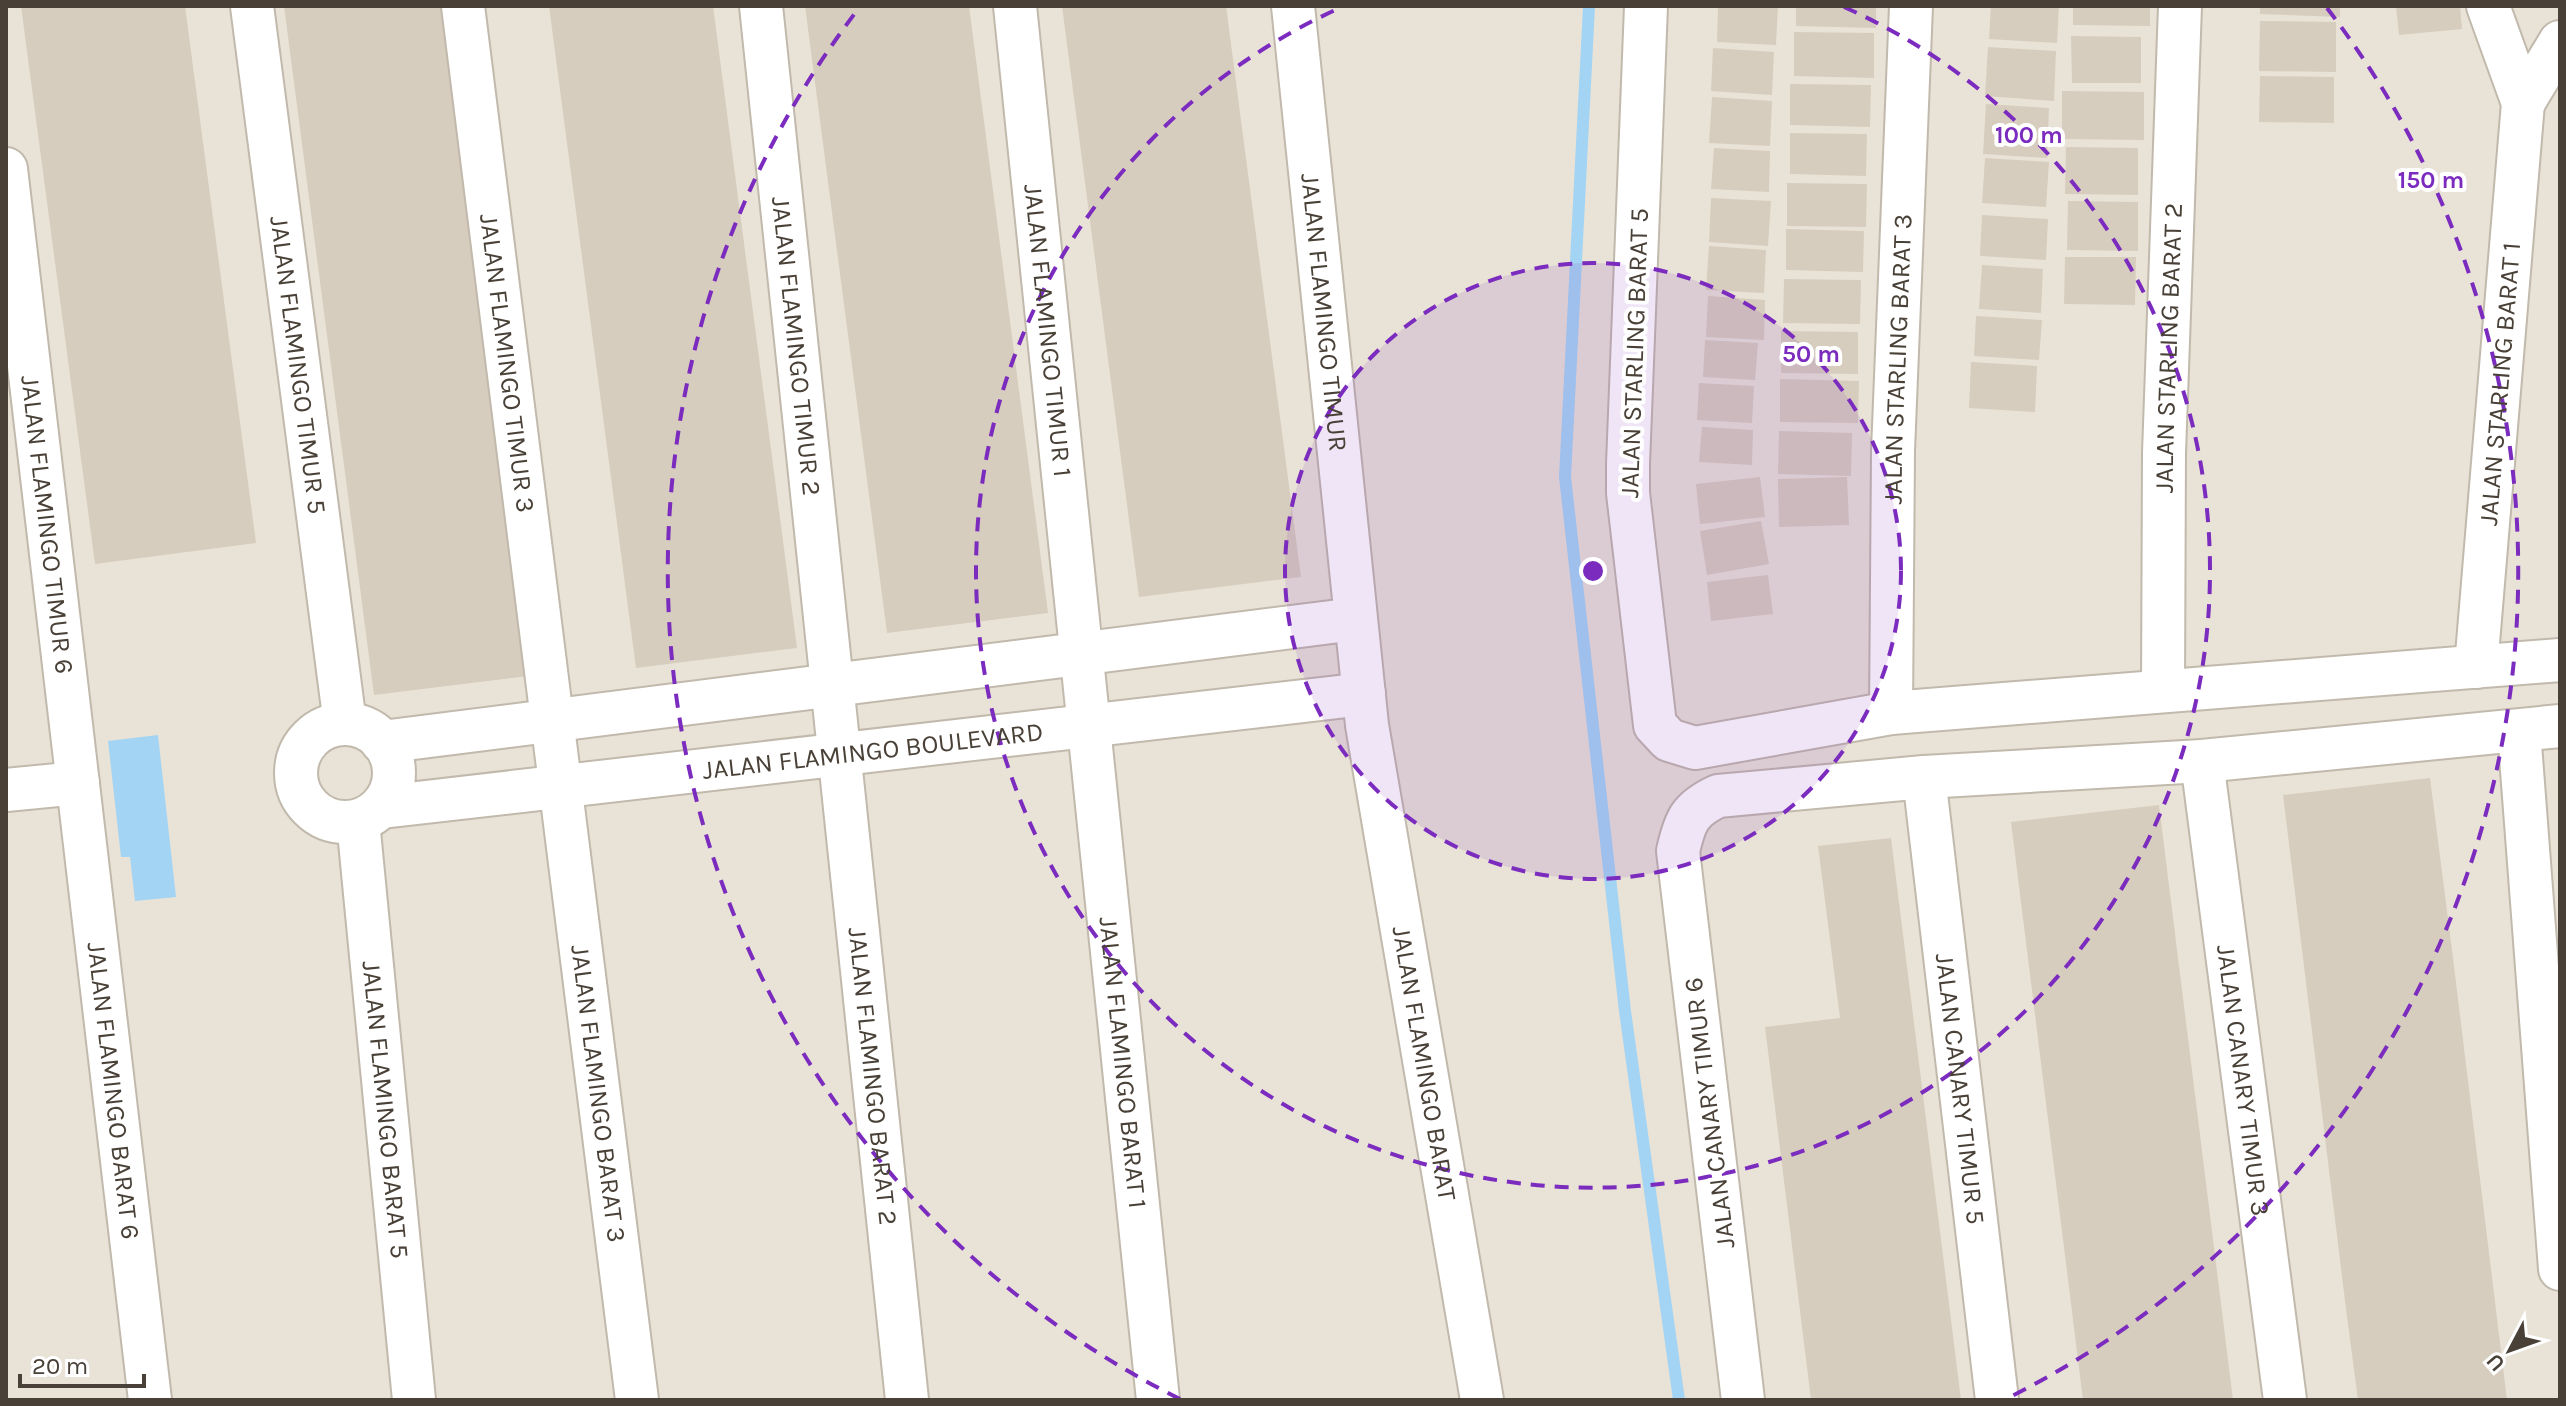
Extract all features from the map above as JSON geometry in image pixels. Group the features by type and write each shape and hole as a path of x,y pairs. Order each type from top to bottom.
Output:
{"street":[{"name":"JALAN FLAMINGO TIMUR 5","path":"252,6 345,724"},
{"name":"JALAN FLAMINGO TIMUR 3","path":"463,6 560,786"},
{"name":"JALAN FLAMINGO TIMUR 2","path":"761,6 839,754"},
{"name":"JALAN FLAMINGO TIMUR 1","path":"1015,6 1089,726"},
{"name":"JALAN FLAMINGO TIMUR","path":"1293,6 1366,710"},
{"name":"JALAN STARLING BARAT 5","path":"1646,6 1628,493 1655,725 1669,740 1695,748 1891,713"},
{"name":"JALAN STARLING BARAT 3","path":"1891,713 1893,451 1911,6"},
{"name":"JALAN STARLING BARAT 2","path":"2163,690 2164,453 2180,6"},
{"name":"JALAN STARLING BARAT 1","path":"2476,667 2523,103 2488,6"},
{"name":"JALAN STARLING BARAT 1","path":"2523,103 2560,42"},
{"name":"JALAN FLAMINGO TIMUR 6","path":"6,169 78,783"},
{"path":"382,742 1355,619"},
{"path":"1891,713 2560,660"},
{"name":"JALAN FLAMINGO BOULEVARD","path":"370,814 560,786 1089,726 1366,710"},
{"name":"JALAN FLAMINGO BARAT","path":"1366,710 1482,1400"},
{"path":"345,724 372,732 390,754 394,767 389,795 370,814 344,823 317,815 306,805 296,779 300,752 308,740 319,731 345,724"},
{"name":"JALAN FLAMINGO BARAT 1","path":"1089,726 1158,1400"},
{"path":"1924,777 2202,761 2560,726"},
{"path":"2519,731 2560,1269"},
{"name":"JALAN FLAMINGO BARAT 2","path":"839,754 907,1400"},
{"name":"JALAN CANARY TIMUR 3","path":"2202,761 2285,1400"},
{"name":"JALAN CANARY TIMUR 6","path":"1743,1400 1678,851 1683,826 1698,805 1718,796 1924,777"},
{"name":"JALAN CANARY TIMUR 5","path":"1924,777 1997,1400"},
{"path":"6,790 78,783"},
{"name":"JALAN FLAMINGO BARAT 6","path":"78,783 150,1400"},
{"name":"JALAN FLAMINGO BARAT 3","path":"560,786 637,1400"},
{"name":"JALAN FLAMINGO BARAT 5","path":"370,814 414,1400"}],"shaded area":[{"path":"6,6 2560,6 2560,1400 6,1400"}],"water":[{"path":"158,735 176,897 135,901 130,857 121,857 108,741"}],"building":[{"path":"21,6 185,6 256,543 95,564"},
{"path":"284,6 448,6 536,675 374,695"},
{"path":"549,6 713,6 797,648 636,668"},
{"path":"805,6 969,6 1048,613 887,633"},
{"path":"1062,6 1226,6 1301,577 1139,597"},
{"path":"1718,6 1778,6 1776,45 1717,42"},
{"path":"1796,6 1876,6 1876,28 1796,26"},
{"path":"1991,6 2059,6 2057,43 1989,39"},
{"path":"2073,6 2150,6 2150,26 2073,25"},
{"path":"2260,6 2340,6 2340,17 2260,14"},
{"path":"2396,6 2460,6 2462,29 2399,35"},
{"path":"2260,21 2336,22 2336,72 2259,71"},
{"path":"1794,32 1874,33 1874,78 1794,76"},
{"path":"2071,36 2141,37 2141,83 2072,83"},
{"path":"1988,47 2056,51 2054,101 1985,96"},
{"path":"1713,48 1774,52 1772,95 1711,91"},
{"path":"2260,76 2334,77 2334,123 2259,122"},
{"path":"1790,84 1871,85 1870,127 1790,125"},
{"path":"2062,91 2144,92 2144,140 2062,139"},
{"path":"1712,97 1772,101 1770,146 1709,143"},
{"path":"1986,104 2049,108 2047,158 1983,154"},
{"path":"1790,133 1867,134 1866,176 1790,174"},
{"path":"2066,147 2138,148 2138,195 2065,194"},
{"path":"1714,148 1770,151 1769,192 1711,189"},
{"path":"1985,158 2049,162 2046,207 1982,203"},
{"path":"1787,183 1867,184 1866,227 1787,226"},
{"path":"1711,198 1771,201 1768,246 1709,242"},
{"path":"2068,201 2138,202 2138,251 2067,250"},
{"path":"1982,215 2048,219 2046,260 1980,256"},
{"path":"1786,229 1864,231 1863,272 1786,270"},
{"path":"1709,246 1766,250 1764,293 1706,290"},
{"path":"2065,257 2136,257 2135,305 2064,304"},
{"path":"1982,265 2043,269 2041,313 1979,309"},
{"path":"1784,279 1861,280 1860,324 1783,323"},
{"path":"1708,296 1765,300 1764,340 1706,337"},
{"path":"1976,316 2042,320 2039,360 1974,356"},
{"path":"1781,331 1858,332 1858,374 1781,373"},
{"path":"1705,340 1758,343 1755,380 1703,377"},
{"path":"1971,362 2037,366 2035,412 1969,408"},
{"path":"1780,379 1859,381 1858,423 1780,422"},
{"path":"1699,383 1754,386 1752,423 1697,420"},
{"path":"1702,427 1753,430 1752,465 1699,462"},
{"path":"1779,431 1852,433 1851,476 1778,474"},
{"path":"1760,477 1765,517 1700,524 1696,484"},
{"path":"1847,477 1849,525 1779,527 1778,479"},
{"path":"1761,521 1769,564 1707,575 1700,531"},
{"path":"1768,575 1773,614 1711,621 1707,582"},
{"path":"2430,778 2507,1400 2358,1400 2346,1309 2283,795"},
{"path":"2159,805 2233,1400 2083,1400 2011,822"},
{"path":"1891,838 1961,1400 1811,1400 1765,1027 1840,1018 1818,846"}],"waterway":[{"path":"1589,6 1565,477 1625,1011 1679,1400"}]}
